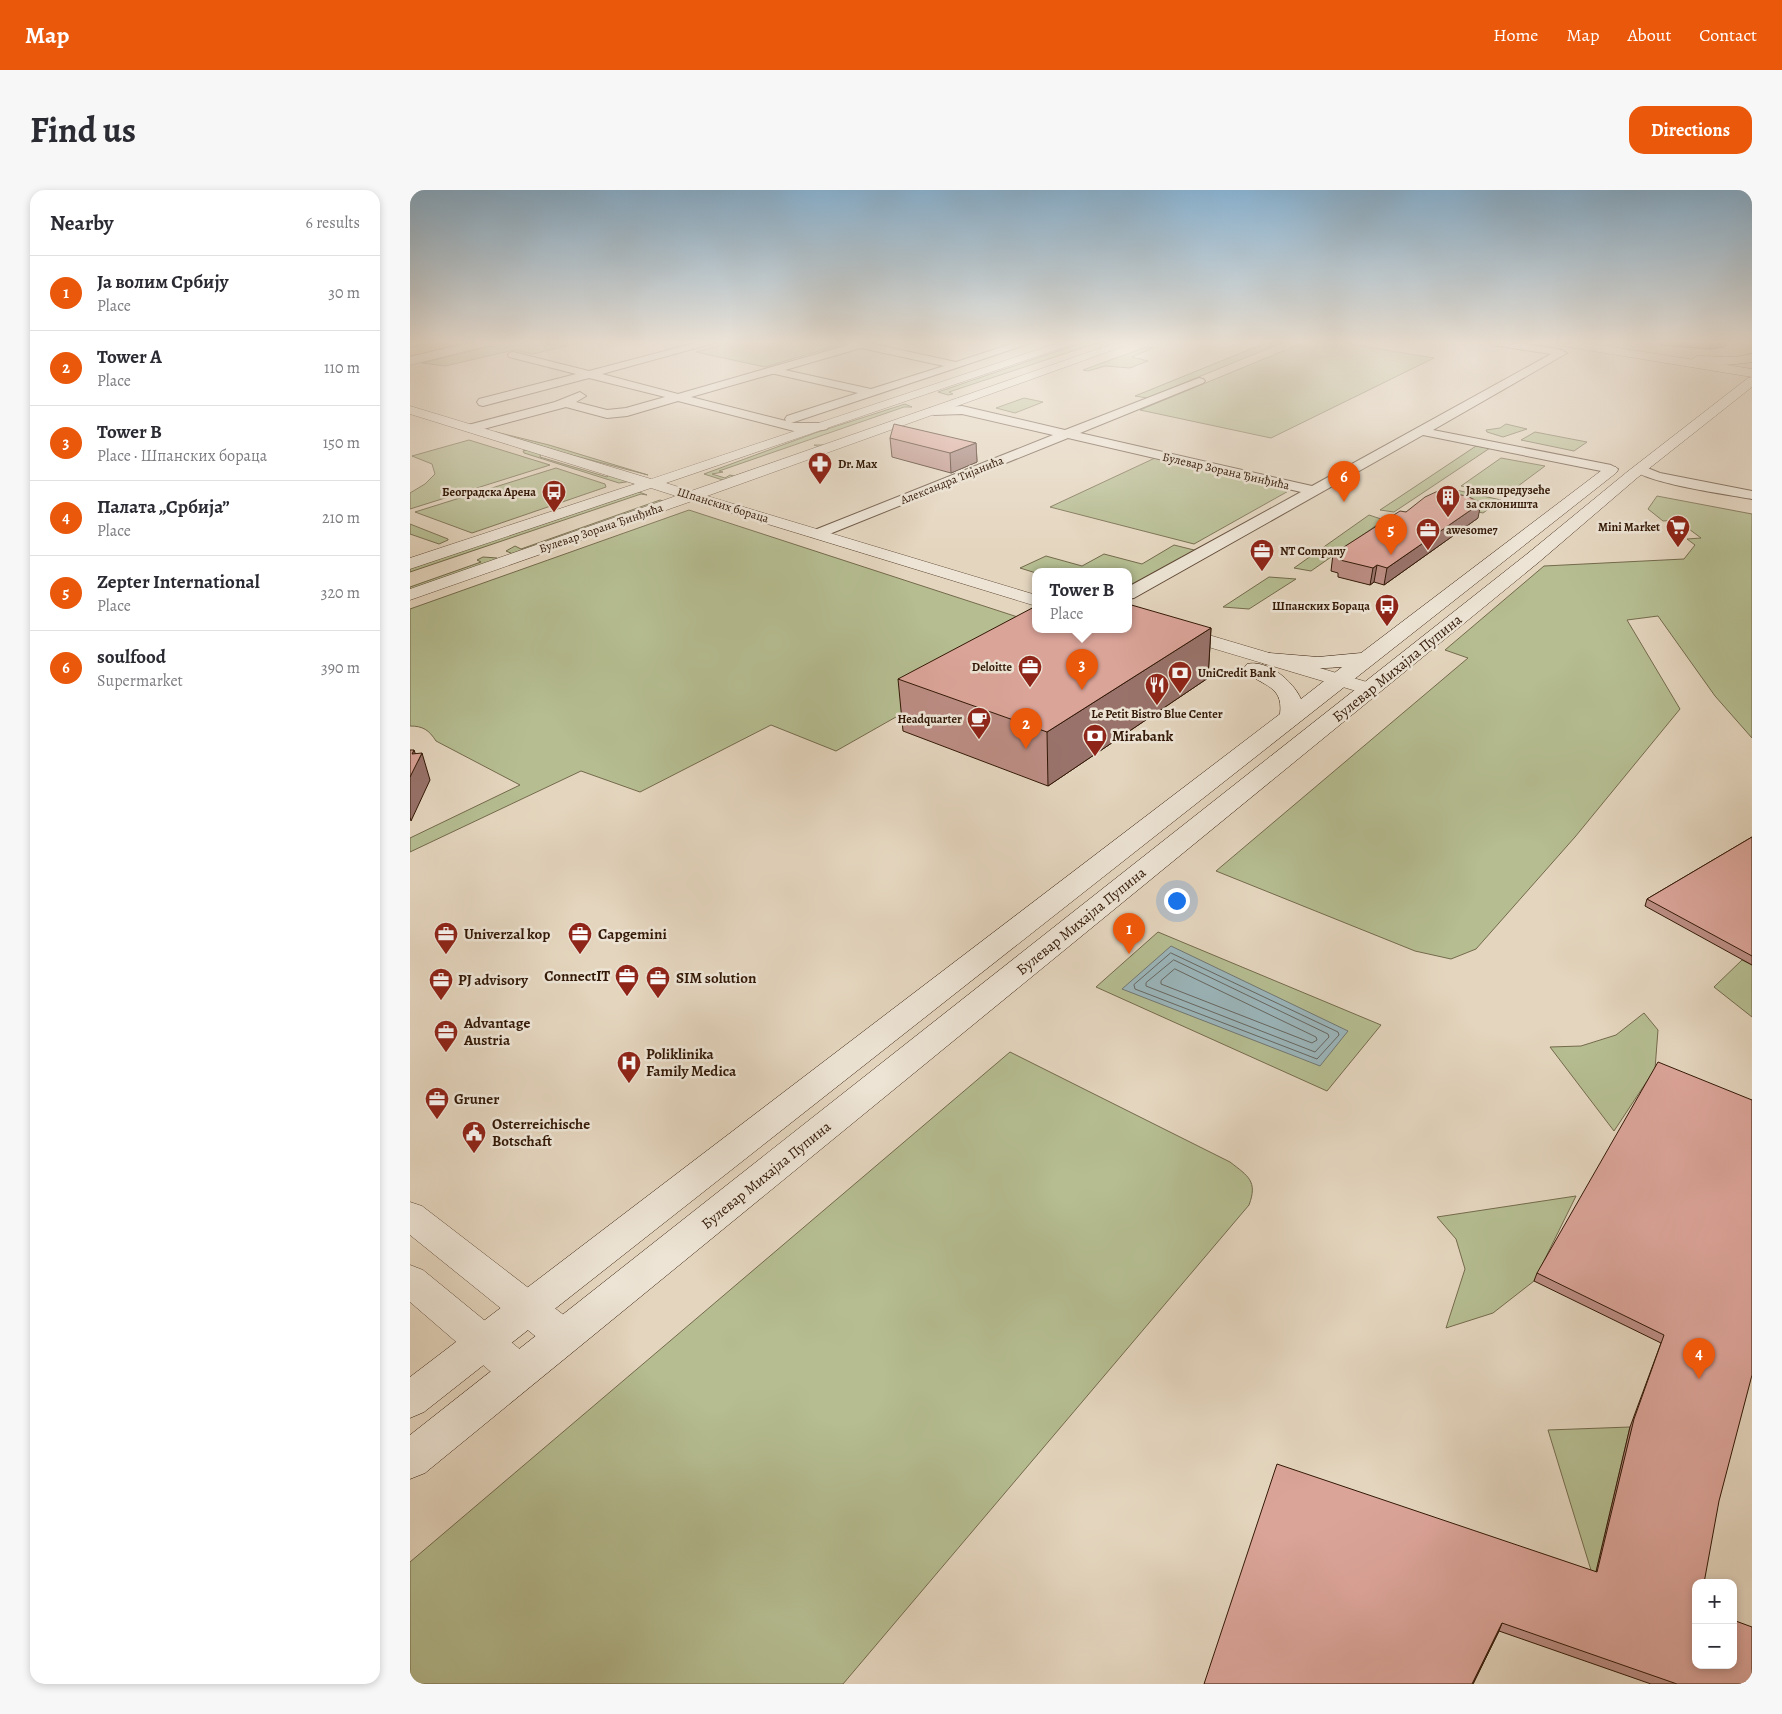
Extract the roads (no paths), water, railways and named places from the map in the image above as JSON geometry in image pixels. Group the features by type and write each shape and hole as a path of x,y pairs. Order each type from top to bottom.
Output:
{"street":[{"name":"Шпанских бораца","path":"416,412 661,481"},
{"name":"Шпанских бораца","path":"449,412 661,481 824,531 1032,588"},
{"path":"472,428 532,412"},
{"name":"Булевар Зорана Ђинђића","path":"605,412 614,414 628,412"},
{"path":"735,412 779,423 794,432"},
{"name":"Булевар Зорана Ђинђића","path":"779,423 814,412"},
{"name":"Булевар Зорана Ђинђића","path":"410,564 661,481 794,432 823,426 866,412"},
{"name":"Булевар Зорана Ђинђића","path":"410,595 932,412"},
{"name":"Булевар Зорана Ђинђића","path":"983,412 1067,434 1314,491"},
{"name":"Александра Тијанића","path":"824,531 1123,412"},
{"path":"1132,592 1454,412"},
{"name":"Булевар Михајла Пупина","path":"410,1400 1291,717 1348,690 1368,657 1626,469 1699,412"},
{"path":"1422,431 1626,469 1752,496"},
{"name":"Булевар Михајла Пупина","path":"410,1460 1067,933 1348,690 1533,558 1626,469"},
{"name":"Шпанских бораца","path":"824,531 1032,601"},
{"path":"1132,618 1262,664 1324,664 1368,657"},
{"path":"1132,631 1262,664 1348,690"},
{"path":"1262,664 1268,675 1281,686 1291,700 1291,717"},
{"path":"1032,918 1067,933"},
{"path":"410,1215 564,1337"},
{"path":"410,1280 518,1372"}],"water":[{"path":"1171,946 1348,1031 1320,1066 1122,989"}],"place":[{"name":"Dr. Max","path":"820,485"},
{"name":"soulfood","path":"1344,502"},
{"name":"Београдска Арена","path":"554,513"},
{"name":"Јавно предузеће за склоништа","path":"1448,518"},
{"name":"Mini Market","path":"1678,548"},
{"name":"awesome7","path":"1428,551"},
{"name":"Zepter International","path":"1391,555"},
{"name":"NT Company","path":"1262,572"},
{"name":"Шпанских Бораца","path":"1387,627"},
{"name":"Deloitte","path":"1030,688"},
{"name":"Tower B","path":"1082,690"},
{"name":"UniCredit Bank","path":"1180,694"},
{"name":"Le Petit Bistro Blue Center","path":"1157,706"},
{"name":"Headquarter","path":"979,740"},
{"name":"Tower A","path":"1026,749"},
{"name":"Mirabank","path":"1095,757"},
{"name":"Ја волим Србију","path":"1129,954"},
{"name":"Univerzal kop","path":"446,955"},
{"name":"Capgemini","path":"580,955"},
{"name":"ConnectIT","path":"627,997"},
{"name":"SIM solution","path":"658,999"},
{"name":"PJ advisory","path":"441,1001"},
{"name":"Advantage Austria","path":"446,1053"},
{"name":"Poliklinika Family Medica","path":"629,1084"},
{"name":"Gruner","path":"437,1120"},
{"name":"Osterreichische Botschaft","path":"474,1154"},
{"name":"Палата „Србија”","path":"1699,1379"}]}
